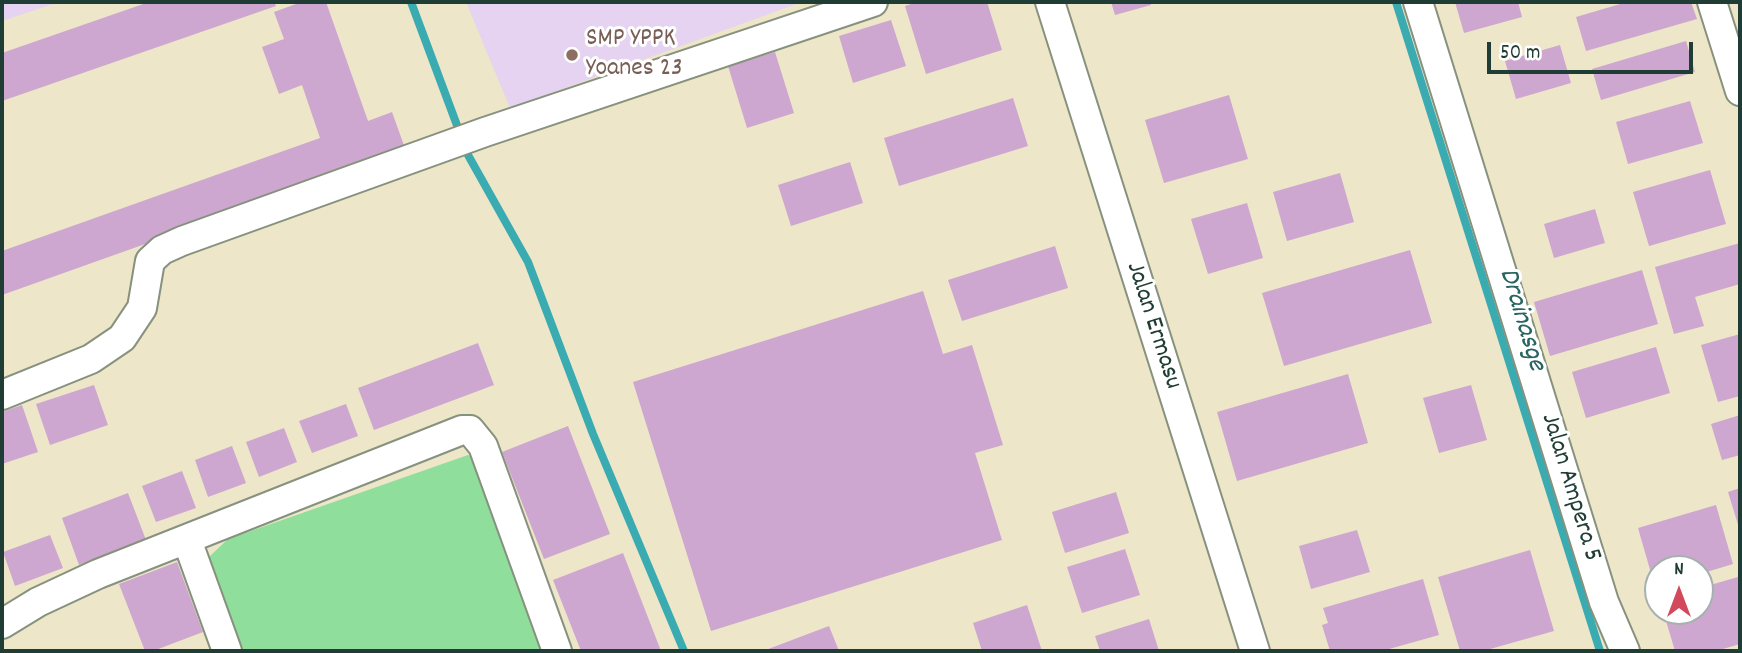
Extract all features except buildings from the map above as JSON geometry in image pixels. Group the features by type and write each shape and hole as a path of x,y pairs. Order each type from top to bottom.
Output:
{"street":[{"path":"2,395 92,359 122,338 142,308 150,261 162,250 485,132 873,2"},
{"name":"Jalan Ermasu","path":"1050,2 1255,651"},
{"name":"Jalan Ampera 5","path":"1418,2 1604,602 1625,651"},
{"path":"1712,2 1740,91"},
{"path":"2,624 38,602 98,574 454,432 470,430 483,446 557,651"},
{"path":"187,540 227,651"}],"shaded area":[{"path":"2,2 59,2 2,21"},
{"name":"SMP YPPK Yoanes 23","path":"466,2 802,2 510,108"}],"green space":[{"path":"468,455 485,463 552,651 232,651 207,583 210,556 228,539"}],"waterway":[{"path":"411,2 458,128"},
{"name":"Drainasge","path":"1396,2 1600,651"},
{"path":"468,155 528,262 593,434 684,651"}],"place":[{"name":"SMP YPPK Yoanes 23","path":"572,55"}]}
